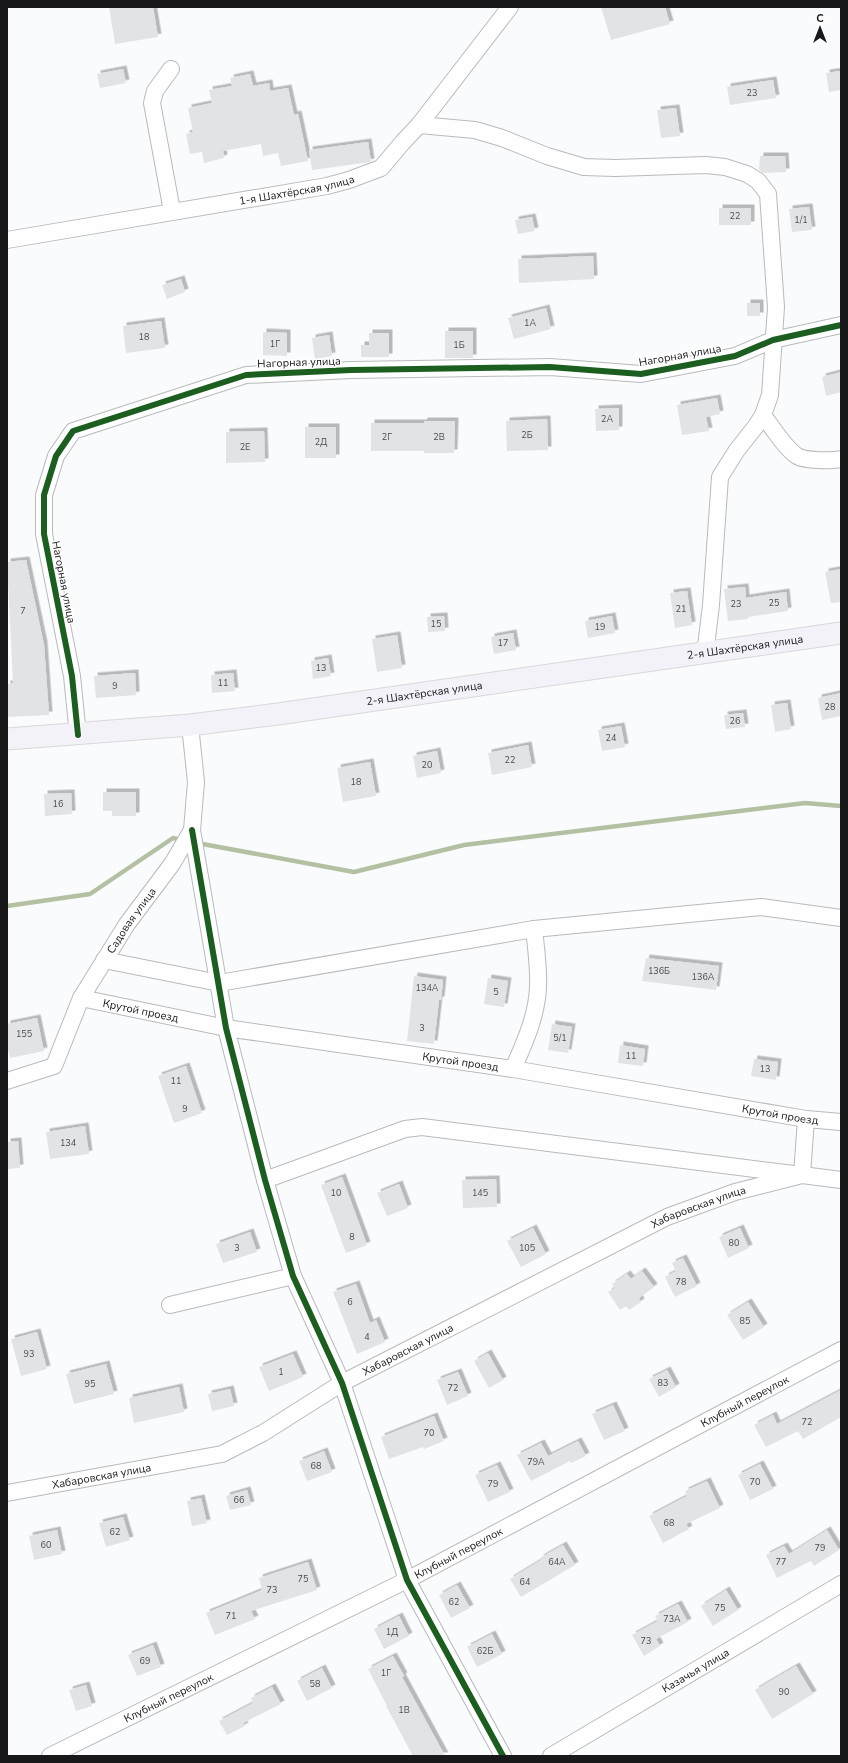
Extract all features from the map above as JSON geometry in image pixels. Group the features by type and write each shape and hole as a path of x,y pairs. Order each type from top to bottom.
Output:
{"main road":[{"name":"2-я Шахтёрская улица","path":"7,739 78,735 190,725 278,714 705,654 841,633"}],"street":[{"name":"1-я Шахтёрская улица","path":"7,240 327,186 349,180 381,168 419,126 510,7"},
{"path":"171,69 155,91 152,103 172,211"},
{"path":"419,126 476,130 502,138 547,156 584,167 615,168 706,165 725,167 747,174 758,181 768,194 776,307 770,395 763,415 737,450 720,477 711,605 705,654"},
{"name":"Нагорная улица","path":"78,735 72,676 44,534 44,495 56,456 73,431 246,375 350,370 550,367 641,374 735,356 773,340 841,325"},
{"path":"763,415 783,442 798,457 818,460 841,459"},
{"name":"Садовая улица","path":"7,1080 54,1066 81,998 127,924 172,864 192,830 196,782 190,725"},
{"path":"192,830 226,1028 265,1180 293,1276 342,1383 407,1580 503,1756"},
{"path":"104,960 218,983 534,929 761,907 841,918"},
{"path":"513,1069 531,1022 538,988 538,962 534,929"},
{"name":"Крутой проезд","path":"81,998 226,1028 513,1069 806,1119 841,1122"},
{"path":"802,1175 806,1119"},
{"path":"265,1180 405,1129 422,1127 841,1180"},
{"name":"Хабаровская улица","path":"7,1493 222,1454 263,1433 342,1383 667,1217 735,1192 802,1175"},
{"path":"170,1305 293,1276"},
{"name":"Клубный переулок","path":"50,1756 407,1580 841,1350"},
{"name":"Казачья улица","path":"551,1756 841,1584"}],"building":[{"path":"109,7 153,7 158,37 115,44"},
{"path":"601,7 665,7 670,24 611,40"},
{"path":"123,69 126,83 100,88 97,74"},
{"path":"841,71 841,90 829,92 826,73"},
{"path":"250,74 253,86 269,83 270,91 288,88 294,115 298,114 308,161 281,166 278,153 263,156 261,144 223,151 224,158 204,163 202,152 190,154 186,134 193,132 188,108 212,103 209,90 232,86 230,78"},
{"path":"773,80 776,98 730,105 727,87"},
{"path":"676,108 680,136 661,138 657,110"},
{"path":"368,142 371,162 312,170 309,150"},
{"path":"760,156 785,156 786,172 763,173 759,170"},
{"path":"809,207 812,230 792,232 789,209"},
{"path":"719,208 751,208 751,225 719,225"},
{"path":"532,217 535,231 518,234 515,220"},
{"path":"593,256 594,279 519,283 518,259"},
{"path":"181,279 185,292 167,299 162,285"},
{"path":"747,303 760,303 760,316 747,316"},
{"path":"546,308 551,329 514,339 508,318"},
{"path":"161,321 165,348 126,353 123,326"},
{"path":"445,331 473,331 473,358 445,358"},
{"path":"263,332 287,333 287,356 263,355"},
{"path":"369,333 389,333 389,357 361,357 361,345 369,345"},
{"path":"329,335 332,356 315,359 312,338"},
{"path":"841,372 841,392 826,396 822,377"},
{"path":"717,398 720,414 706,417 709,431 682,435 677,405"},
{"path":"619,408 619,430 596,431 595,409"},
{"path":"547,419 548,450 507,451 506,421"},
{"path":"424,421 455,421 454,453 424,453 424,451 371,451 371,423 424,423"},
{"path":"305,427 336,427 336,458 305,458"},
{"path":"264,431 265,462 226,463 226,432"},
{"path":"26,560 44,645 49,715 7,717 7,684 13,683 7,562"},
{"path":"841,569 841,602 831,603 825,572"},
{"path":"745,587 746,598 786,592 788,611 748,617 748,619 728,621 724,589"},
{"path":"687,591 692,625 675,628 670,593"},
{"path":"444,616 445,631 428,632 427,617"},
{"path":"612,616 615,633 588,638 585,621"},
{"path":"513,633 516,650 494,654 491,637"},
{"path":"397,635 402,668 377,672 372,639"},
{"path":"328,658 331,676 313,679 311,661"},
{"path":"135,673 136,695 96,698 94,676"},
{"path":"233,673 235,691 212,693 211,675"},
{"path":"841,693 841,716 822,720 818,698"},
{"path":"787,703 791,729 775,732 771,705"},
{"path":"743,713 745,727 726,729 724,715"},
{"path":"621,726 625,747 602,751 598,730"},
{"path":"528,745 532,767 492,775 488,753"},
{"path":"437,751 441,773 417,778 413,756"},
{"path":"370,762 376,796 343,802 337,768"},
{"path":"103,792 136,792 136,816 112,816 112,811 103,811"},
{"path":"71,793 72,814 45,816 44,794"},
{"path":"646,958 719,966 716,990 642,981"},
{"path":"414,976 443,980 434,1044 407,1041"},
{"path":"488,978 508,981 504,1007 484,1004"},
{"path":"37,1018 44,1051 10,1058 7,1045 7,1024"},
{"path":"552,1024 572,1027 568,1053 548,1050"},
{"path":"620,1045 645,1049 643,1066 618,1063"},
{"path":"754,1059 778,1062 776,1080 751,1076"},
{"path":"186,1066 202,1113 174,1123 158,1076"},
{"path":"85,1126 89,1154 50,1159 46,1132"},
{"path":"18,1141 20,1168 7,1169 7,1142"},
{"path":"342,1177 367,1245 346,1253 321,1185"},
{"path":"496,1179 497,1207 463,1208 462,1180"},
{"path":"399,1184 408,1208 387,1216 377,1193"},
{"path":"533,1228 546,1254 521,1267 507,1241"},
{"path":"740,1228 749,1248 728,1258 719,1237"},
{"path":"250,1232 257,1252 223,1263 216,1244"},
{"path":"683,1258 697,1286 675,1297 665,1277 676,1271 672,1263"},
{"path":"642,1271 654,1287 639,1298 641,1302 629,1310 626,1306 620,1310 608,1292 615,1288 612,1284 627,1274 631,1279"},
{"path":"356,1284 370,1323 376,1320 385,1342 357,1354 333,1292"},
{"path":"748,1302 764,1327 743,1340 727,1315"},
{"path":"37,1332 47,1369 21,1376 11,1339"},
{"path":"488,1353 503,1380 489,1388 474,1361"},
{"path":"293,1354 303,1377 269,1391 259,1367"},
{"path":"106,1364 114,1394 74,1404 66,1374"},
{"path":"667,1370 676,1387 659,1397 649,1379"},
{"path":"458,1372 468,1396 447,1405 437,1380"},
{"path":"179,1387 184,1412 134,1423 129,1398"},
{"path":"230,1389 234,1406 212,1411 208,1394"},
{"path":"841,1390 841,1417 803,1439 798,1431 766,1447 754,1425 773,1415 777,1424"},
{"path":"613,1405 625,1431 604,1440 592,1414"},
{"path":"434,1416 444,1441 424,1449 423,1447 389,1459 381,1437"},
{"path":"578,1441 586,1456 571,1463 570,1461 531,1481 517,1455 541,1443 548,1456"},
{"path":"324,1451 332,1472 307,1481 299,1461"},
{"path":"760,1464 773,1489 750,1500 738,1475"},
{"path":"497,1465 510,1492 488,1502 475,1475"},
{"path":"707,1481 720,1508 686,1524 689,1529 663,1543 649,1516 687,1496 685,1491"},
{"path":"247,1490 251,1505 230,1510 226,1496"},
{"path":"201,1498 207,1523 192,1526 187,1501"},
{"path":"123,1517 130,1540 106,1547 99,1523"},
{"path":"57,1530 62,1554 34,1560 29,1536"},
{"path":"827,1530 839,1550 814,1566 811,1561 777,1578 766,1555 784,1546 789,1554"},
{"path":"563,1545 575,1565 521,1597 510,1579 541,1560 540,1558"},
{"path":"308,1562 317,1590 251,1611 255,1619 215,1635 206,1613 262,1590 259,1578"},
{"path":"457,1585 470,1608 451,1618 439,1595"},
{"path":"726,1590 738,1610 713,1626 701,1606"},
{"path":"678,1604 688,1622 656,1639 660,1646 644,1656 632,1635 658,1621 655,1616"},
{"path":"399,1616 409,1636 384,1649 374,1629"},
{"path":"492,1634 502,1654 477,1667 467,1647"},
{"path":"153,1645 161,1667 137,1676 128,1655"},
{"path":"393,1656 404,1676 402,1677 445,1756 413,1756 386,1706 368,1669"},
{"path":"796,1666 813,1694 772,1719 755,1690"},
{"path":"322,1668 332,1688 307,1701 297,1681"},
{"path":"86,1685 92,1706 76,1711 69,1690"},
{"path":"272,1687 281,1704 243,1723 245,1726 227,1735 219,1721 253,1703 251,1698"}],"waterway":[{"path":"197,843 354,872 464,845 805,803 841,806"},
{"path":"7,906 90,894 173,838 182,840"}],"cycle path":[{"path":"78,735 72,676 44,534 44,495 56,456 73,431 246,375 351,370 550,367 641,374 735,356 773,340 841,325"},
{"path":"192,830 226,1028 265,1180 293,1276 342,1383 407,1580 503,1756"}]}
